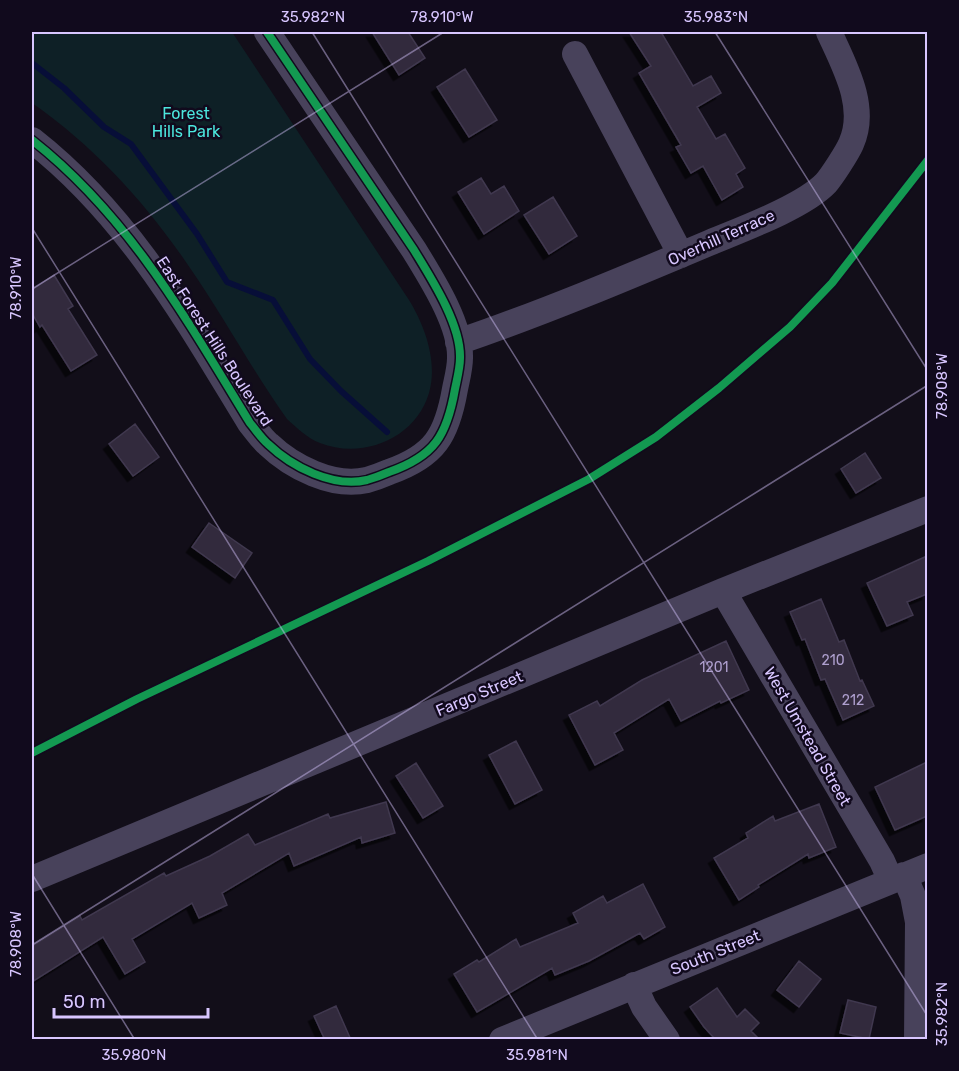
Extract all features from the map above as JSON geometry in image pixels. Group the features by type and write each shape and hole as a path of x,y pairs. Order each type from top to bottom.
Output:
{"street":[{"name":"East Forest Hills Boulevard","path":"32,140 89,191 122,227 158,276 250,423 267,443 308,471 328,478 347,481 366,480 400,468 422,457 436,443 446,427 460,358 458,342 448,312 418,258 267,32"},
{"name":"Overhill Terrace","path":"458,342 752,225 800,202 825,183 849,148 855,130 853,88 829,32"},
{"path":"575,54 681,255"},
{"name":"Fargo Street","path":"32,879 723,591 927,509"},
{"name":"West Umstead Street","path":"723,591 882,861 908,874 918,922 917,1040"},
{"name":"South Street","path":"502,1040 908,874"},
{"path":"634,985 644,1007 667,1040"}],"green space":[{"name":"Forest Hills Park","path":"32,32 232,32 409,300 420,321 431,357 432,369 429,393 413,422 386,441 370,447 353,449 336,448 315,441 287,419 202,287 156,221 119,178 77,138 32,103"}],"building":[{"path":"372,32 408,32 425,58 399,75"},
{"path":"629,32 661,32 693,86 711,76 721,93 697,107 716,139 725,134 745,168 736,174 743,187 722,200 703,166 691,173 676,147 681,145 639,73 651,66"},
{"path":"465,69 497,120 469,137 437,87"},
{"path":"481,178 491,194 504,186 519,211 484,234 458,192"},
{"path":"553,197 577,236 549,254 524,215"},
{"path":"54,275 73,306 68,309 97,355 71,371 32,313 32,290"},
{"path":"135,424 159,457 133,476 109,444"},
{"path":"865,453 881,478 856,493 841,469"},
{"path":"209,523 252,553 235,578 192,547"},
{"path":"927,556 927,594 907,602 913,615 887,626 867,583"},
{"path":"821,599 839,642 844,640 860,681 862,680 874,706 843,720 825,679 821,680 805,639 802,640 790,612"},
{"path":"726,641 749,690 721,703 720,701 681,721 669,699 614,733 623,750 595,765 569,715 597,701 600,706 642,680"},
{"path":"516,741 542,790 515,804 489,755"},
{"path":"927,762 927,816 895,830 875,787"},
{"path":"416,763 443,806 423,818 396,776"},
{"path":"386,802 395,833 362,843 361,837 294,866 289,853 222,893 227,905 199,918 192,903 132,939 145,962 125,974 103,937 32,982 32,946 80,916 82,920 164,873 166,876 210,856 248,834 255,845 328,814 330,818"},
{"path":"819,804 836,847 809,858 808,854 758,885 759,887 739,900 714,858 748,838 746,833 773,816 775,821"},
{"path":"643,884 665,927 644,939 640,933 589,961 555,975 552,968 477,1012 454,974 477,960 479,962 516,939 520,947 578,923 573,913 603,896 607,903"},
{"path":"799,961 821,979 799,1007 777,990"},
{"path":"717,988 737,1017 745,1009 759,1023 751,1031 760,1040 716,1040 704,1027 690,1007"},
{"path":"848,1000 876,1007 869,1039 840,1033"},
{"path":"336,1006 351,1040 325,1040 314,1016"}],"waterway":[{"path":"32,63 64,88 104,127 131,144 197,234 227,282 273,300 310,359 341,391 387,432"}],"cycle path":[{"path":"32,140 67,170 127,236 179,308 250,423 268,444 301,468 341,481 367,480 405,466 428,451 443,431 448,419 460,362 456,331 444,302 414,250 267,32"},
{"path":"32,753 137,699 428,561 589,479 656,437 719,388 790,327 832,283 928,160"}]}
